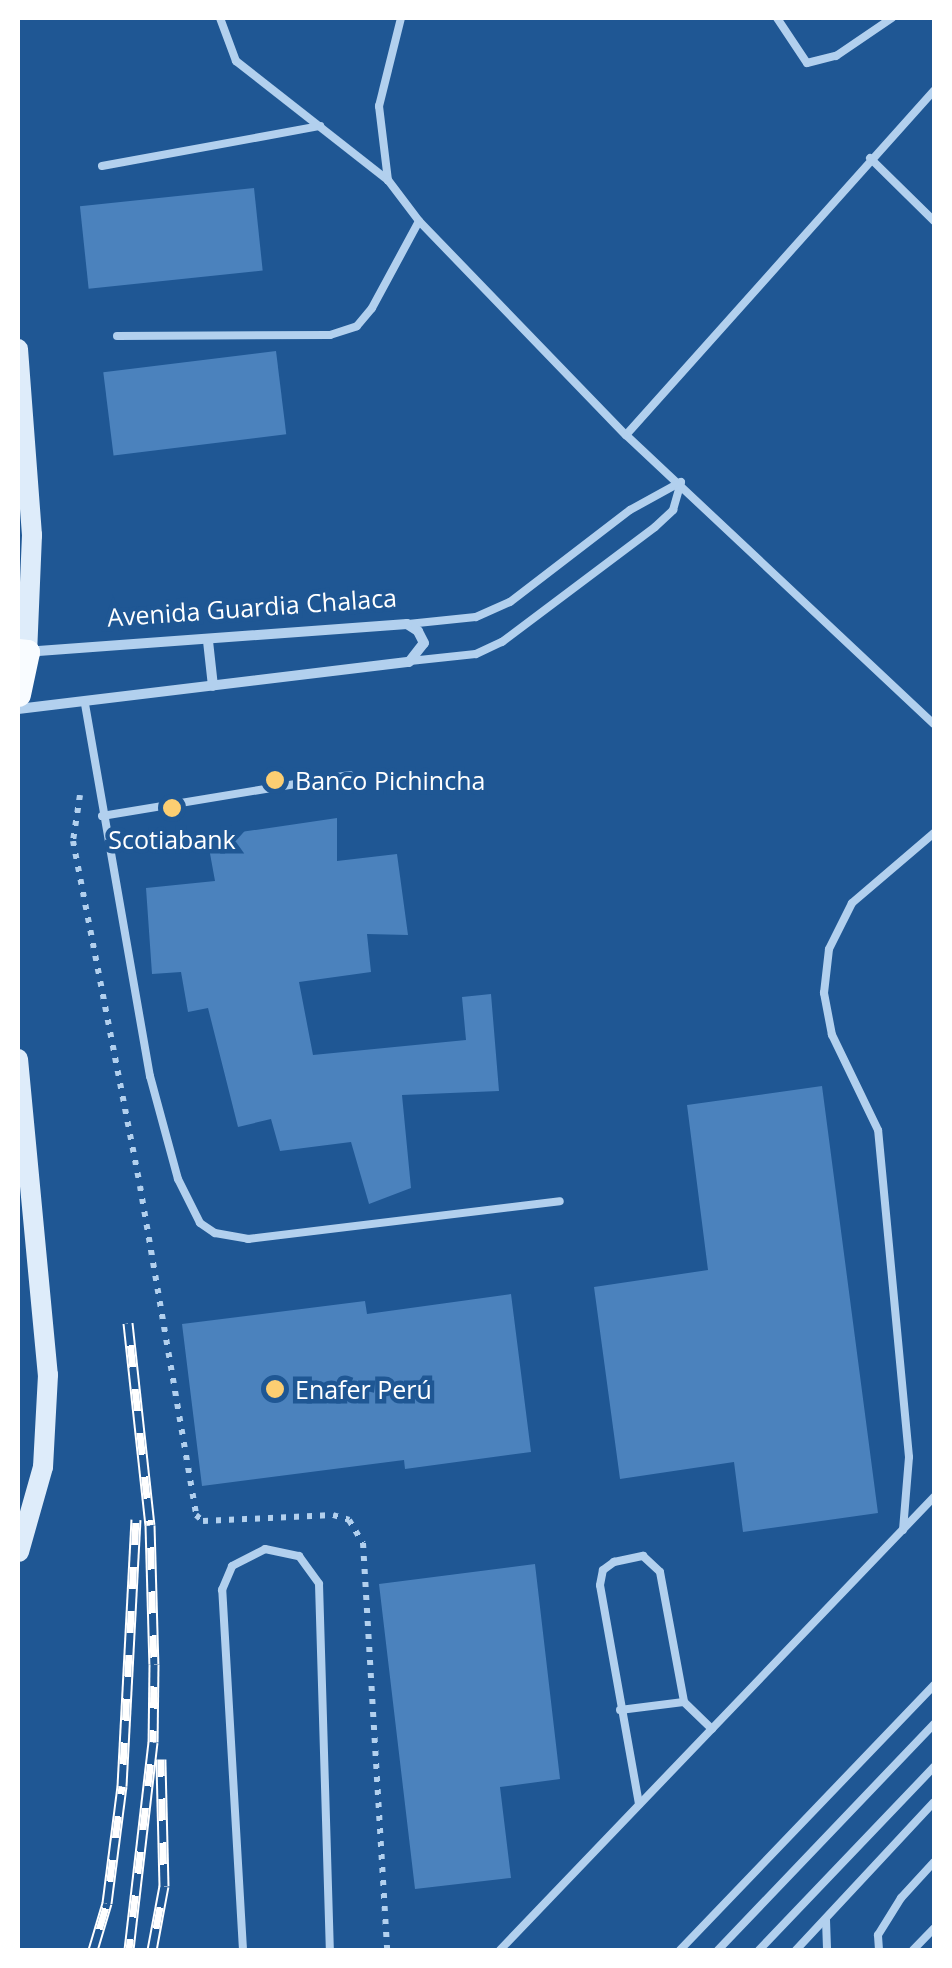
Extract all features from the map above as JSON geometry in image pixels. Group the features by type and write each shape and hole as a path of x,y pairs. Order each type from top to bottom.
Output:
{"main road":[{"path":"18,349 32,535 18,694"},
{"path":"18,1059 48,1375 43,1468 18,1551"}],"street":[{"name":"Avenida Guardia Chalaca","path":"22,651 407,624 418,631 424,643 409,662"},
{"path":"208,640 213,686"},
{"path":"18,710 409,662"}],"lane":[{"path":"220,18 236,62 388,180 419,221 626,435 682,482 934,724"},
{"path":"388,180 380,106 401,18"},
{"path":"777,18 807,63 836,56 892,18"},
{"path":"626,435 934,91"},
{"path":"102,166 320,126"},
{"path":"870,158 934,222"},
{"path":"117,336 330,335 356,326 372,308 419,221"},
{"path":"407,624 476,617 510,602 630,510 682,482"},
{"path":"409,662 476,654 502,642 673,510 682,482"},
{"path":"85,704 150,1076 178,1179 200,1224 216,1233 248,1239 560,1201"},
{"path":"102,816 350,775"},
{"path":"903,1530 910,1458 878,1130 832,1035 824,993 829,949 852,903 934,833"},
{"path":"500,1950 934,1497"},
{"path":"243,1950 222,1590 232,1566 265,1549 300,1556 319,1584 330,1950"},
{"path":"639,1805 600,1585 603,1570 614,1562 642,1556 660,1572 684,1702 712,1729"},
{"path":"680,1950 934,1685"},
{"path":"620,1710 684,1702"},
{"path":"718,1950 934,1724"},
{"path":"759,1950 934,1767"},
{"path":"796,1950 934,1802"},
{"path":"878,1950 878,1935 901,1898 934,1862"},
{"path":"826,1918 827,1950"},
{"path":"913,1950 934,1928"}],"path":[{"path":"94,762 77,802 74,841 140,1186 196,1514 202,1521 333,1515 349,1520 363,1543 387,1950"}],"building":[{"path":"254,188 263,271 89,289 80,206"},
{"path":"276,351 286,434 114,456 103,372"},
{"path":"337,818 337,861 397,854 408,935 367,934 371,972 299,982 313,1055 466,1040 462,997 491,994 499,1091 402,1095 411,1188 369,1204 351,1142 280,1151 271,1119 238,1127 208,1008 188,1012 181,972 152,974 146,888 215,881 207,837"},
{"path":"822,1086 878,1513 743,1532 734,1462 620,1479 594,1287 708,1270 687,1105"},
{"path":"511,1294 531,1452 405,1469 404,1460 202,1486 182,1324 365,1301 367,1314"},
{"path":"535,1564 560,1779 500,1787 511,1878 415,1889 379,1584"}],"railway":[{"path":"128,1323 150,1525 154,1664 153,1742 129,1950"},
{"path":"93,1950 107,1903 122,1786 136,1519"},
{"path":"152,1950 164,1886 161,1759"}],"place":[{"name":"Banco Pichincha","path":"275,780"},
{"name":"Scotiabank","path":"172,808"},
{"name":"Enafer Perú","path":"275,1389"}]}
